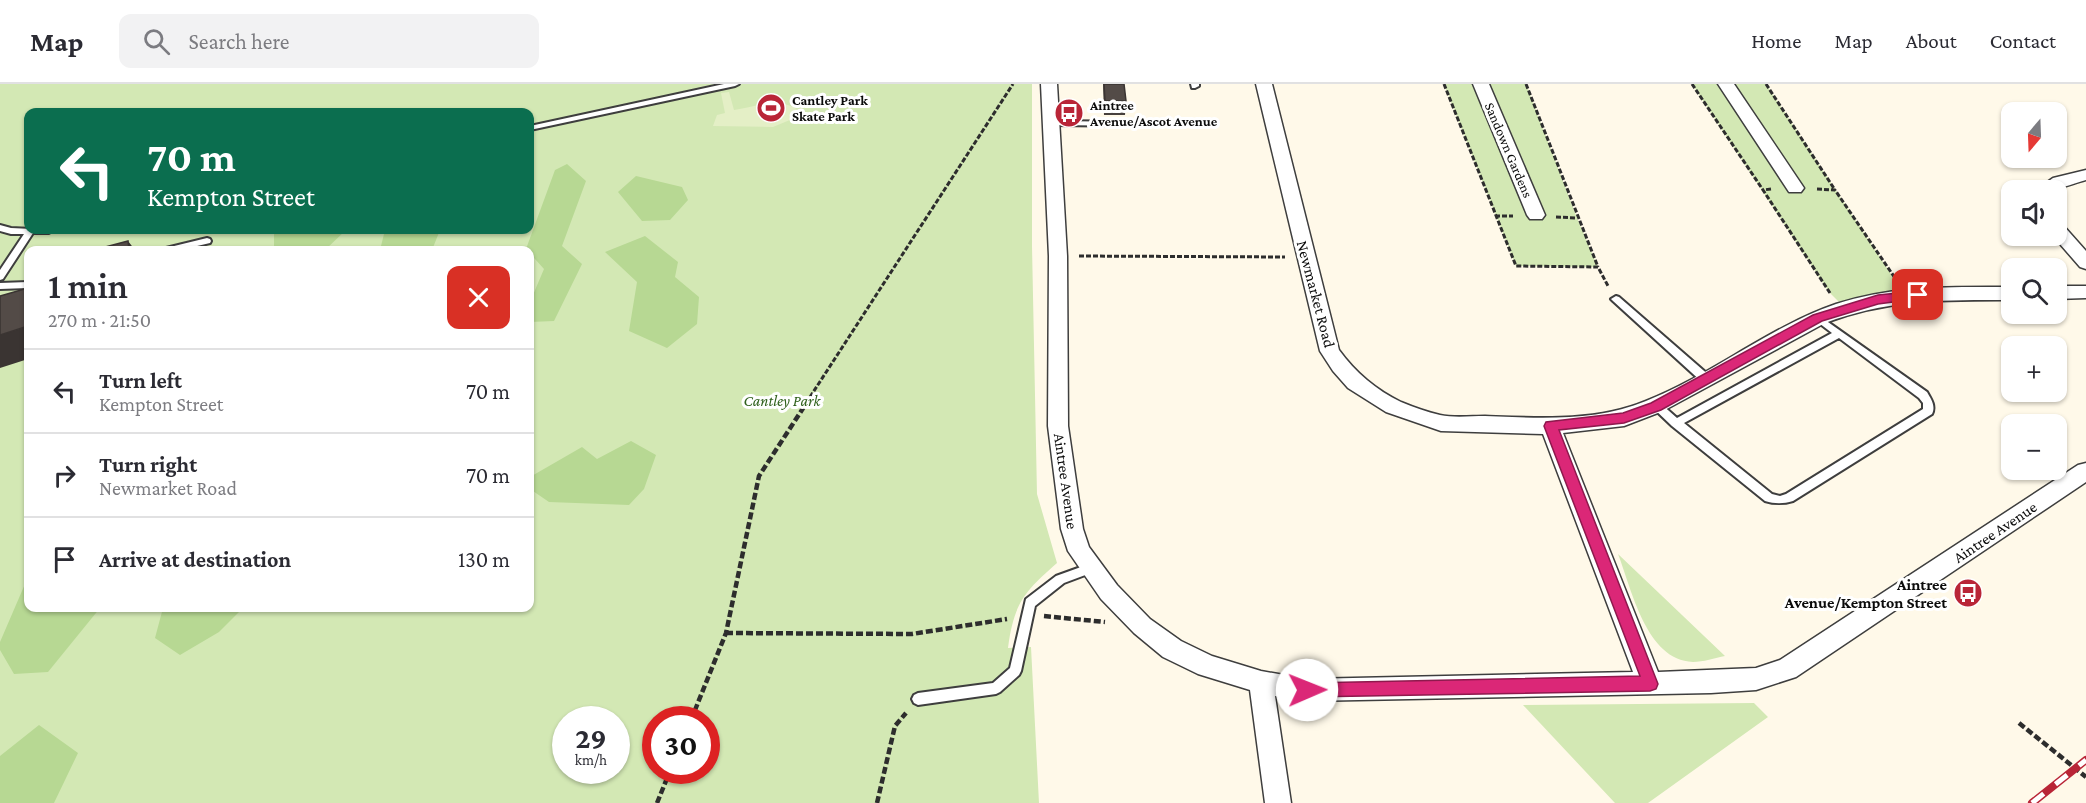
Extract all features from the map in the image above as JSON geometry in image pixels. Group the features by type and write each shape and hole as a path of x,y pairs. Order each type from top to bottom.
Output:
{"street":[{"name":"Aintree Avenue","path":"1049,84 1058,256 1058,426 1072,529 1079,551 1109,592 1142,626 1173,649 1207,666 1261,682 1307,690 1650,684 1756,679 1787,669 2086,471"},
{"name":"Newmarket Road","path":"1264,84 1330,351 1355,383 1393,407 1441,423 1550,426 1624,418 1656,406 1818,318 1845,308 1878,300 1906,297 2001,293"},
{"name":"Sandown Gardens","path":"1481,84 1536,215"},
{"path":"1726,84 1795,188"},
{"path":"2067,180 2086,175"},
{"path":"2067,241 2086,263"},
{"path":"2067,293 2086,292"},
{"path":"1550,426 1650,684"},
{"path":"1261,682 1278,803"}],"lane":[{"path":"534,128 735,84"},
{"path":"1050,123 1151,124"},
{"path":"0,228 11,231 24,230"},
{"path":"1,273 28,234"},
{"path":"186,246 207,241"},
{"path":"0,286 24,285"},
{"path":"1616,299 1707,380"},
{"path":"1656,406 1769,498 1780,500 1789,498 1928,411 1928,403 1923,395 1818,318"},
{"path":"1676,423 1839,334"},
{"path":"918,699 996,688 1015,670 1030,603 1060,579 1092,568"}],"path":[{"path":"696,706 726,633 759,476 1013,84"},
{"path":"1526,84 1598,267"},
{"path":"1692,84 1829,292 1845,308"},
{"path":"1766,84 1906,297"},
{"path":"1763,190 1795,188 1835,190"},
{"path":"1058,256 1305,257"},
{"path":"726,633 912,634 1027,614 1142,626"},
{"path":"877,803 896,726 918,699"},
{"path":"2019,723 2086,777"},
{"path":"657,803 665,784"}],"green space":[{"name":"Cantley Park","path":"0,84 1032,84 1032,246 1037,494 1057,563 1036,582 1017,609 1008,648 1031,647 1039,803 0,803"},
{"path":"1444,84 1526,84 1598,267 1516,266"},
{"path":"1692,84 1766,84 1906,297 1845,308 1829,292"},
{"name":"Cantley Park Skate Park","path":"729,92 734,110 776,103 799,111 797,117 773,127 713,126 717,115 725,113 721,93"},
{"path":"567,164 586,181 562,246 582,264 554,321 534,322 534,293 544,269 534,258 534,246 527,246 532,234 534,234 534,227 555,170"},
{"path":"636,176 682,187 688,200 670,220 642,221 618,192"},
{"path":"274,234 342,234 329,246 274,246"},
{"path":"384,234 438,234 434,246 381,246"},
{"path":"645,236 678,262 675,277 699,297 697,324 667,348 629,331 637,282 605,252"},
{"path":"631,441 656,455 644,489 629,505 549,502 534,492 534,475 582,447 597,459"},
{"path":"1618,554 1725,656 1693,662 1677,658 1663,649 1643,621"},
{"path":"24,586 24,612 97,612 48,672 14,674 0,650 0,642"},
{"path":"162,612 239,612 219,632 180,655 155,638"},
{"path":"1754,703 1768,717 1648,803 1615,803 1523,705"},
{"path":"39,725 78,753 54,803 0,803 0,756"}],"building":[{"path":"1104,84 1124,84 1126,101 1105,101"},
{"path":"128,241 129,246 109,246"},
{"path":"24,289 24,327 0,335 0,296"}],"railway":[{"path":"2032,803 2086,760"}],"place":[{"name":"Cantley Park Skate Park","path":"771,108"},
{"name":"Aintree Avenue/Ascot Avenue","path":"1069,113"},
{"name":"Aintree Avenue/Kempton Street","path":"1968,593"}],"route":[{"path":"1307,690 1650,684 1550,426 1624,418 1656,406 1707,380 1818,318 1878,300 1918,295"}]}
